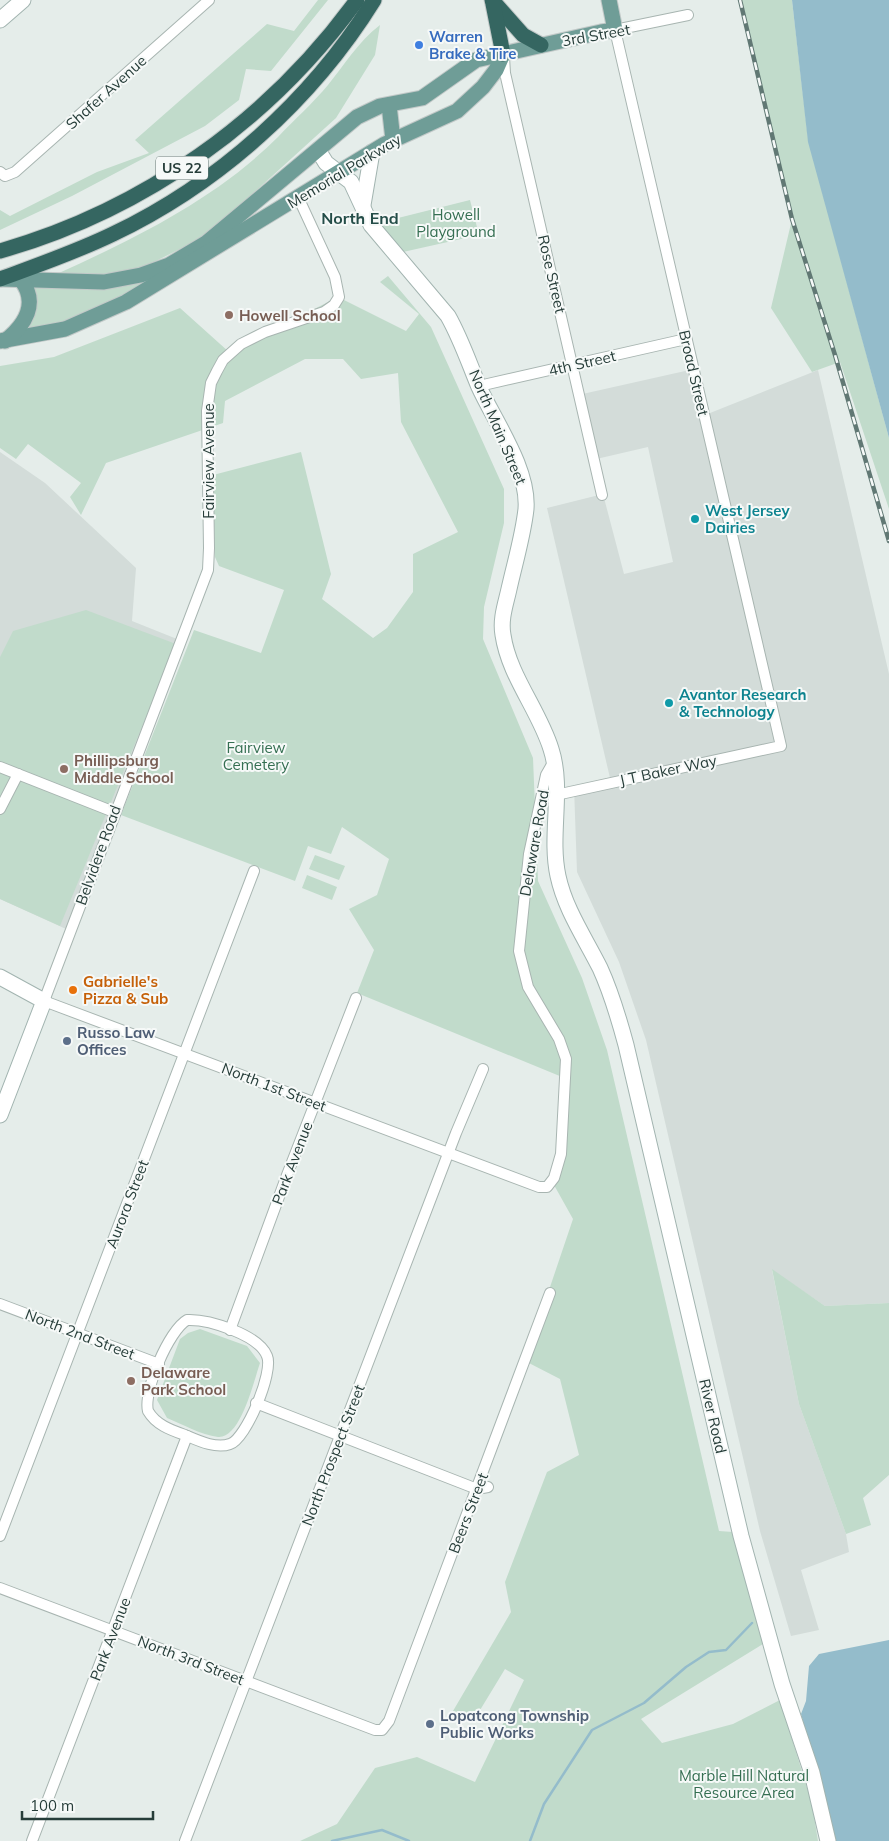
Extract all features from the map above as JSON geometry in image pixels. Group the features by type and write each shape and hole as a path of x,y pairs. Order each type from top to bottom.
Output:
{"highway":[{"name":"US 22","path":"0,251 44,237 93,217 150,188 198,157 243,122 290,79 331,34 357,0"},
{"name":"US 22","path":"0,279 19,276 114,234 172,202 219,169 275,121 310,84 374,0"},
{"path":"492,0 519,31 540,45"},
{"path":"492,0 503,54"}],"main road":[{"name":"Broad Street","path":"609,0 615,30"},
{"name":"3rd Street","path":"503,54 615,30"},
{"name":"Memorial Parkway","path":"19,276 95,282 122,280 150,272 199,248 356,117 372,109 389,104 422,98 436,90 472,62 503,54"},
{"name":"Memorial Parkway","path":"2,341 54,332 101,315 243,232 372,152 393,140 443,119 463,106 487,81 503,54"},
{"path":"389,104 393,140"},
{"path":"273,186 285,205"},
{"path":"2,341 21,327 30,307 29,292 19,276"}],"street":[{"path":"0,20 23,0"},
{"name":"Shafer Avenue","path":"0,172 5,176 15,172 197,4 209,0"},
{"name":"3rd Street","path":"615,30 688,15"},
{"name":"Broad Street","path":"615,30 781,746"},
{"name":"Rose Street","path":"503,54 602,495"},
{"name":"North Main Street","path":"318,150 326,164 354,186 371,225 448,316 458,332 479,386 515,460 526,497 521,540 504,610 502,634 523,690 551,747 554,761 556,795"},
{"path":"362,205 372,152"},
{"name":"Fairview Avenue","path":"208,568 208,396 211,383 223,360 241,344 252,338 324,312 334,305 339,297 335,278 298,197"},
{"name":"4th Street","path":"479,386 686,339"},
{"name":"Belvidere Road","path":"0,1115 208,568"},
{"name":"J T Baker Way","path":"556,795 781,746"},
{"name":"Delaware Road","path":"551,1184 561,1154 566,1059 559,1039 541,1012 528,987 519,951 528,861 546,775 554,761"},
{"path":"0,767 114,812"},
{"path":"0,809 18,774"},
{"name":"River Road","path":"556,795 554,846 558,877 570,910 608,988 626,1045 741,1536 782,1684 812,1773 828,1841"},
{"name":"Aurora Street","path":"0,1536 254,871"},
{"name":"North 1st Street","path":"0,977 44,1001 448,1153 539,1187 544,1188 551,1184"},
{"name":"Park Avenue","path":"230,1330 356,998"},
{"name":"North Prospect Street","path":"185,1841 448,1153 483,1070"},
{"name":"Beers Street","path":"382,1730 389,1721 550,1294"},
{"name":"North 2nd Street","path":"0,1304 159,1364"},
{"path":"187,1320 204,1321 258,1342 268,1357 268,1372 242,1435 232,1444 218,1446 161,1425 148,1411 148,1393 159,1364 171,1336 181,1323 187,1320"},
{"path":"256,1403 477,1489 488,1487"},
{"name":"Park Avenue","path":"32,1841 187,1436"},
{"name":"North 3rd Street","path":"0,1588 375,1730 382,1730"}],"shaded area":[{"path":"694,369 705,415 818,370 889,674 889,1303 825,1306 772,1270 799,1404 846,1534 849,1552 801,1570 819,1630 791,1636 760,1531 646,1040 619,962 577,872 574,787 610,778 547,508 603,494 624,574 673,562 648,447 592,460 578,395"},
{"name":"Phillipsburg Middle School","path":"0,452 45,483 136,568 132,621 177,639 66,929 0,899"}],"green space":[{"path":"318,0 328,0 271,71 246,69 239,100 205,126 72,196 0,230 0,210 10,216 97,172 149,153 135,140 267,24 294,31"},
{"path":"742,0 792,0 808,138 889,438 889,509 840,362 812,372 771,308 793,215 785,190"},
{"path":"380,25 375,55 336,118 206,236 134,272 96,277 59,273 146,231 202,198 229,179 254,159 310,105 358,46"},
{"name":"Howell Playground","path":"470,200 479,235 403,252 378,223"},
{"path":"155,275 110,303 60,323 26,332 32,286"},
{"path":"388,276 431,327 504,489 504,523 484,607 483,639 533,758 538,881 582,978 607,1050 719,1531 733,1532 763,1644 641,1719 662,1743 733,1724 780,1700 812,1804 818,1841 300,1841 337,1824 375,1768 417,1757 475,1782 524,1680 505,1669 474,1720 453,1711 511,1612 505,1582 547,1472 579,1455 560,1379 525,1361 573,1219 554,1185 567,1079 357,993 374,950 349,909 377,895 389,859 342,827 331,854 308,846 295,881 121,815 194,630 261,653 284,590 219,566 215,557 213,475 301,452 331,574 322,599 373,638 387,628 413,592 413,554 458,532 401,422 398,373 361,379 343,359 305,359 225,401 223,423 106,463 81,515 70,497 81,483 28,444 16,459 0,448 0,366 54,357 180,308 229,352 338,297 406,331 419,314 380,282"},
{"name":"Phillipsburg Middle School","path":"86,610 176,644 60,926 0,899 0,657 13,631"},
{"path":"315,855 345,866 339,880 309,869"},
{"path":"307,875 337,887 332,900 302,888"},
{"path":"772,1269 825,1306 889,1303 889,1475 863,1498 871,1525 846,1534 799,1404"},
{"path":"200,1329 247,1346 260,1363 240,1419 226,1435 218,1437 198,1432 167,1418 157,1400 180,1339 188,1333"}],"water":[{"path":"792,0 889,0 889,438 808,142"},
{"path":"889,1640 889,1841 836,1841 801,1714 806,1701 809,1666 819,1654"}],"waterway":[{"path":"530,1841 544,1804 592,1730 644,1703 686,1667 709,1652 726,1650 752,1623"},
{"path":"332,1841 382,1830 409,1841"}],"railway":[{"path":"740,0 792,219 835,355 889,541"}],"place":[{"name":"Warren Brake & Tire","path":"419,45"},
{"name":"Howell School","path":"229,315"},
{"name":"West Jersey Dairies","path":"695,519"},
{"name":"Avantor Research & Technology","path":"669,703"},
{"name":"Phillipsburg Middle School","path":"64,769"},
{"name":"Gabrielle's Pizza & Sub","path":"73,990"},
{"name":"Russo Law Offices","path":"67,1041"},
{"name":"Delaware Park School","path":"131,1381"},
{"name":"Lopatcong Township Public Works","path":"430,1724"}],"district":[{"name":"North End","path":"360,218"}],"park label":[{"name":"Fairview Cemetery","path":"256,756"},
{"name":"Marble Hill Natural Resource Area","path":"744,1784"}]}
